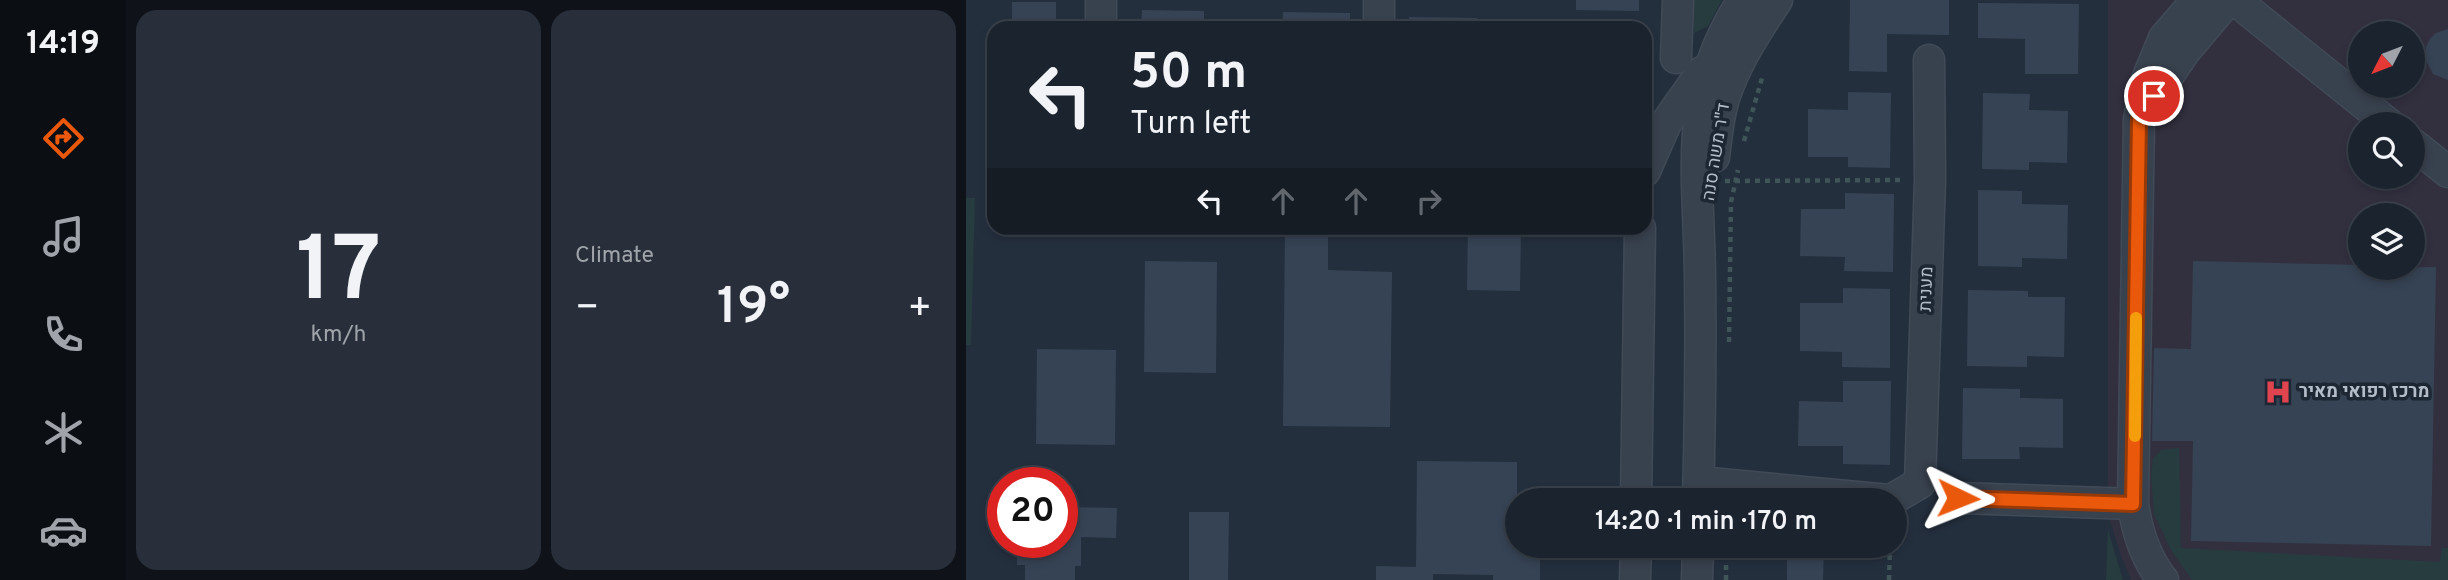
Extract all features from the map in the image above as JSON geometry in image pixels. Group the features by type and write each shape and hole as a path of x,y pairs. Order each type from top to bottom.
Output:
{"street":[{"path":"1101,0 1101,21"},
{"path":"1379,0 1379,21"},
{"path":"1676,58 1678,0"},
{"name":"ד\"ר משה סנה","path":"1699,488 1700,276 1697,142 1703,88 1713,58 1743,0"},
{"name":"ד\"ר משה סנה","path":"1700,276 1728,177 1718,125 1727,88 1762,22 1777,0"},
{"path":"2163,580 2145,551 2133,504 2139,119 2147,79 2164,38 2196,0"},
{"path":"2139,119 2185,51 2228,0"},
{"path":"2235,0 2374,112"},
{"path":"1652,156 1666,123 1713,58"},
{"name":"מענית","path":"1907,490 1920,483 1930,180 1929,60"},
{"path":"2425,154 2448,172"},
{"path":"1636,488 1640,235"},
{"path":"1958,498 2133,504"},
{"path":"1635,580 1636,558"},
{"path":"1697,580 1698,558"}],"path":[{"path":"1743,145 1762,78"},
{"path":"1728,356 1731,202 1728,177 1930,180"},
{"path":"1726,558 1726,580"},
{"path":"1889,580 1890,558"}],"shaded area":[{"name":"מרכז רפואי מאיר","path":"2108,0 2448,0 2448,580 2131,580 2108,515"}],"green space":[{"path":"1693,0 1722,0 1708,26 1694,33"},
{"path":"966,198 975,198 971,345 966,345"},
{"path":"2179,448 2181,548 2440,562 2442,548 2448,548 2448,580 2192,580 2171,550 2154,514 2151,475 2153,459 2161,450"},
{"path":"2108,530 2123,580 2106,580"}],"building":[{"path":"1576,0 1639,0 1639,11 1576,10"},
{"path":"1850,0 1949,0 1949,35 1887,34 1887,72 1849,71"},
{"path":"1012,2 1056,2 1056,21 1012,21"},
{"path":"1978,3 2079,4 2078,74 2025,74 2025,39 1978,38"},
{"path":"1142,10 1204,11 1204,21 1141,21"},
{"path":"1283,12 1350,13 1350,21 1282,21"},
{"path":"1409,17 1477,18 1477,21 1409,21"},
{"path":"2448,29 2448,80 2433,74 2426,60 2426,47 2436,33"},
{"path":"1848,92 1891,93 1890,168 1848,167 1848,157 1808,157 1808,109 1848,110"},
{"path":"1983,93 2030,94 2029,110 2068,111 2067,163 2029,162 2029,170 1982,169"},
{"path":"1978,190 2022,191 2022,204 2068,205 2067,259 2022,258 2022,267 1978,266"},
{"path":"1845,193 1894,194 1893,272 1844,271 1845,257 1800,256 1801,209 1845,209"},
{"path":"1285,235 1328,235 1328,270 1392,272 1390,427 1283,426"},
{"path":"1468,235 1521,235 1520,291 1467,290"},
{"path":"1145,261 1217,262 1216,373 1144,372"},
{"path":"2193,261 2348,265 2348,280 2425,280 2425,267 2436,267 2431,546 2191,541 2193,441 2152,441 2154,348 2191,349"},
{"path":"1843,288 1890,289 1890,368 1842,367 1842,352 1800,351 1800,303 1843,303"},
{"path":"1968,290 2028,291 2028,297 2065,297 2064,357 2027,356 2027,367 1967,366"},
{"path":"1037,349 1116,350 1115,445 1036,444"},
{"path":"1843,381 1891,381 1890,465 1843,464 1843,446 1798,446 1799,401 1843,402"},
{"path":"1963,388 2020,389 2020,398 2063,399 2063,448 2019,447 2020,459 1962,459"},
{"path":"1417,461 1517,462 1517,488 1505,488 1505,558 1540,558 1540,580 1493,580 1493,575 1433,574 1433,580 1376,580 1376,566 1416,567"},
{"path":"1078,507 1117,508 1116,538 1081,537 1081,566 1075,566 1075,580 1025,580 1025,565 1017,565 1017,558 1078,558"},
{"path":"1189,512 1229,512 1228,580 1189,580"},
{"path":"1787,558 1824,558 1823,580 1787,580"}],"slow traffic":[{"path":"2135,436 2136,318"}],"place":[{"name":"מרכז רפואי מאיר","path":"2278,392"}],"route":[{"path":"1958,498 2133,504 2139,119 2154,96"}]}
